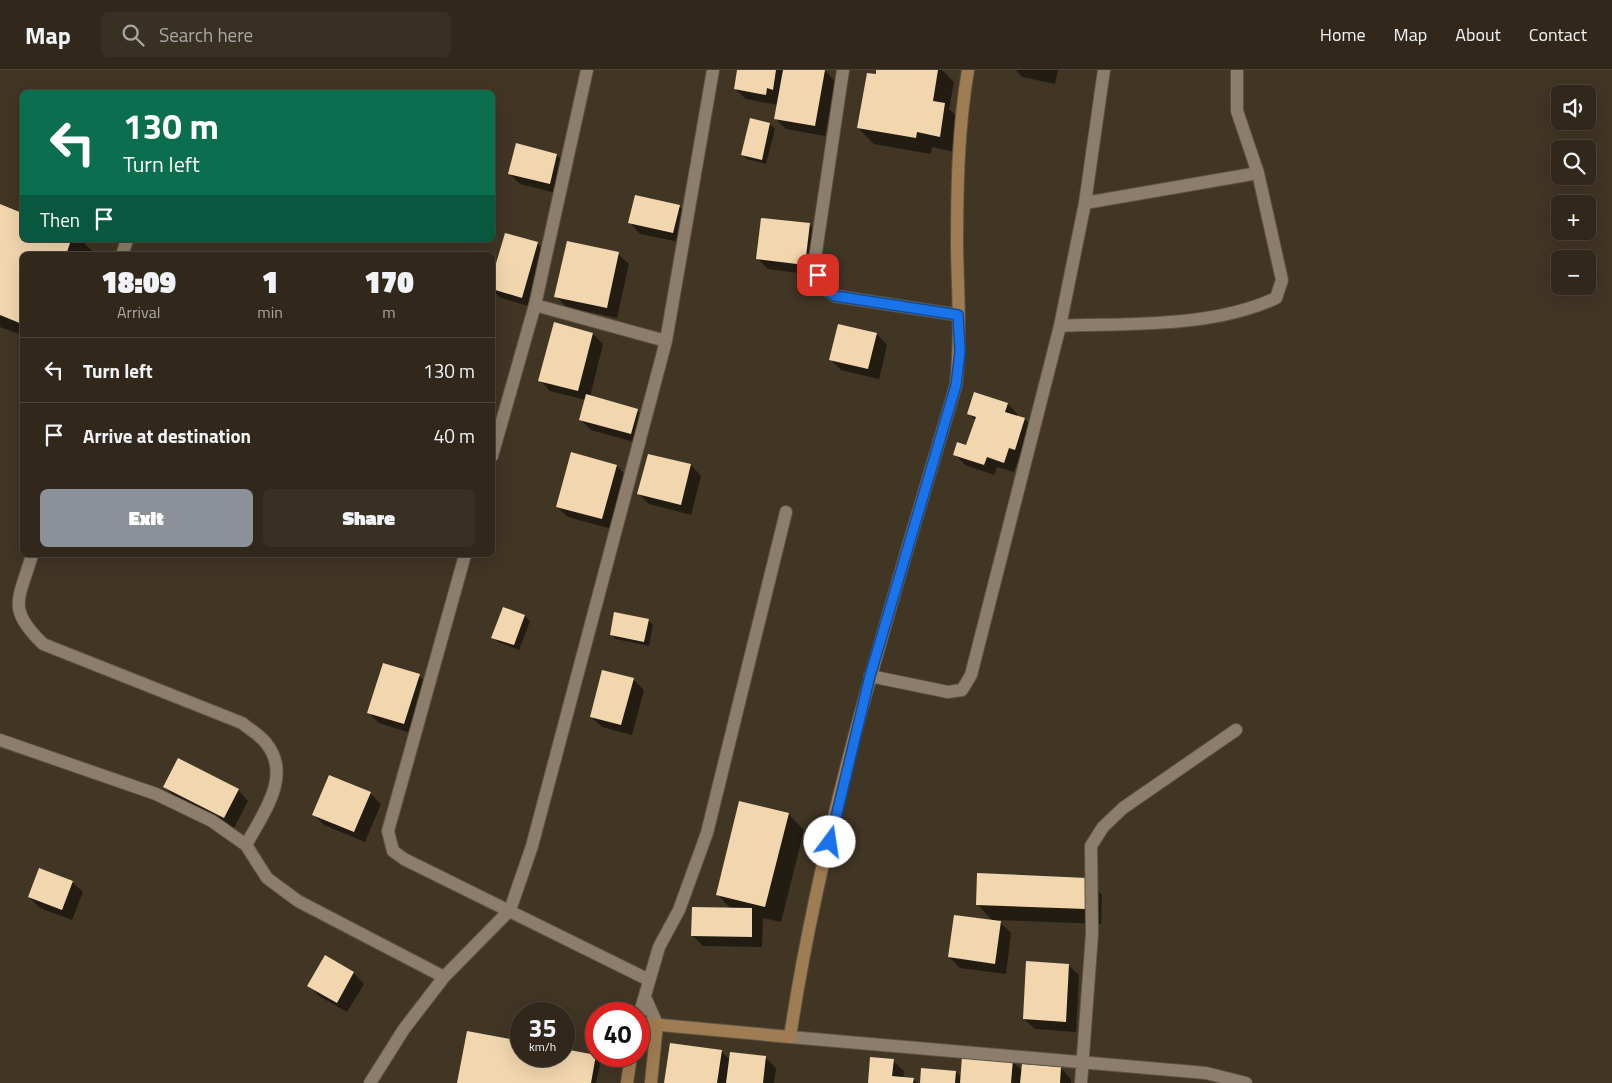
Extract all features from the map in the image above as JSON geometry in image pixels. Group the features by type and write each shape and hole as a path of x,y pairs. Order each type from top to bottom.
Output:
{"street":[{"path":"495,445 535,305 587,70"},
{"path":"370,1083 404,1029 444,977 510,910 532,846 666,340 713,70"},
{"path":"843,70 814,265 821,285 835,296 958,315"},
{"path":"790,1037 803,952 870,676 956,385 960,352 958,315 960,116 968,70"},
{"path":"870,676 948,692 962,690 971,675 1060,326 1085,203 1104,70"},
{"path":"1060,326 1186,320 1254,308 1276,298 1282,280 1258,173 1237,111 1237,70"},
{"path":"1085,203 1258,173"},
{"path":"535,305 666,340"},
{"path":"644,1002 659,947 679,910 707,833 786,512"},
{"path":"31,557 17,606 24,626 43,644 242,723 266,743 277,766 276,790 246,845"},
{"path":"464,557 388,831 393,850 404,859 649,980"},
{"path":"1080,1083 1092,934 1092,846 1103,827 1123,808 1236,730"},
{"path":"0,740 156,794 212,821 246,845 267,878 298,901 444,977"},
{"path":"646,997 656,1024 651,1083"},
{"path":"650,1024 1206,1073 1246,1083"},
{"path":"627,1083 629,1067"}],"building":[{"path":"737,70 776,70 773,90 767,88 766,95 734,89"},
{"path":"783,70 825,70 815,126 774,119"},
{"path":"876,70 938,70 933,101 945,103 940,137 917,132 916,138 857,128 867,73 876,74"},
{"path":"750,118 770,123 762,160 741,155"},
{"path":"516,143 557,154 550,184 508,174"},
{"path":"635,195 680,205 673,233 628,223"},
{"path":"0,204 20,212 20,242 70,242 67,252 20,252 20,323 0,315"},
{"path":"761,218 810,223 805,265 756,259"},
{"path":"505,233 538,242 522,298 495,290 495,267"},
{"path":"567,241 619,252 607,308 554,297"},
{"path":"554,322 593,333 578,391 538,381"},
{"path":"838,324 877,333 868,369 829,360"},
{"path":"974,392 1008,403 1005,412 1025,418 1015,450 1009,448 1004,463 987,457 984,465 953,455 957,442 966,445 976,417 967,414"},
{"path":"586,394 638,409 631,434 579,420"},
{"path":"571,452 617,465 602,519 556,507"},
{"path":"648,454 691,464 681,505 637,494"},
{"path":"503,607 525,615 514,645 491,638"},
{"path":"614,612 649,619 644,642 610,635"},
{"path":"383,663 420,674 404,724 367,713"},
{"path":"602,670 634,678 621,725 590,717"},
{"path":"178,758 239,789 224,818 163,787"},
{"path":"329,775 371,792 354,832 312,815"},
{"path":"739,801 789,813 765,907 716,895"},
{"path":"39,868 73,881 62,910 28,897"},
{"path":"977,873 1087,878 1086,909 976,905"},
{"path":"692,907 752,908 752,937 691,936"},
{"path":"954,915 1001,921 995,964 948,957"},
{"path":"325,955 354,972 337,1003 307,986"},
{"path":"1026,961 1069,964 1066,1022 1023,1019"},
{"path":"467,1031 510,1039 510,1067 575,1067 575,1051 585,1053 585,1067 594,1067 591,1083 457,1083"},
{"path":"670,1043 722,1050 717,1083 664,1083"},
{"path":"730,1052 766,1056 763,1083 726,1083"},
{"path":"962,1056 1013,1059 1011,1083 960,1083"},
{"path":"870,1057 894,1059 892,1076 914,1078 913,1083 868,1083"},
{"path":"1022,1064 1061,1067 1060,1083 1020,1083"},
{"path":"921,1068 956,1071 955,1083 920,1083"}],"route":[{"path":"818,275 821,285 835,296 958,315 960,352 956,385 870,676 830,842"}]}
